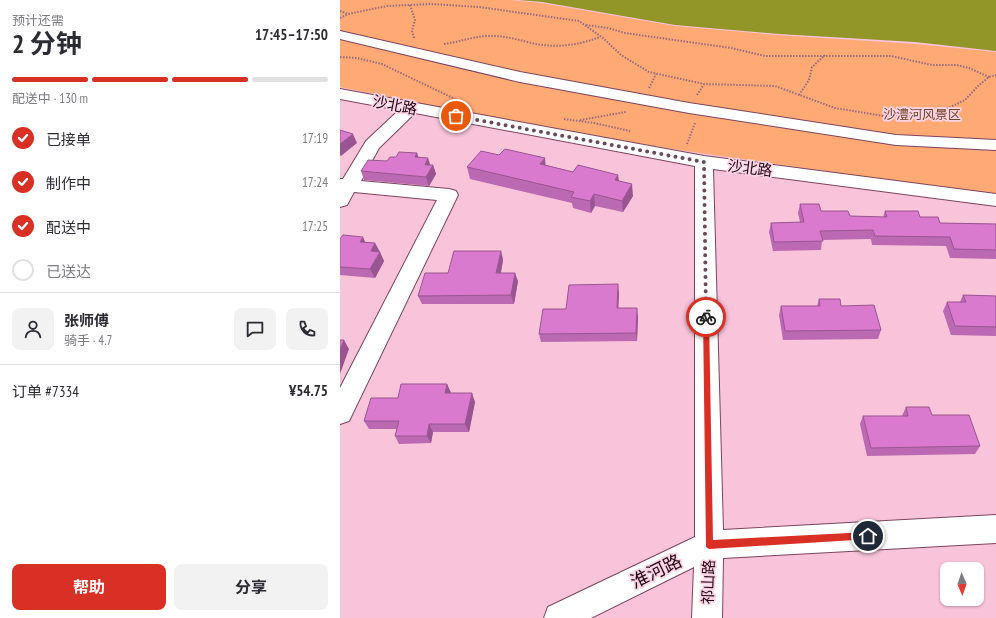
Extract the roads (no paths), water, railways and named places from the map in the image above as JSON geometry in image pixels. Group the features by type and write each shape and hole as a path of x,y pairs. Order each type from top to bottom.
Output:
{"street":[{"path":"340,35 520,77 652,101 896,140 996,145"},
{"name":"沙北路","path":"340,94 693,160 996,200"},
{"path":"343,191 372,145 411,108"},
{"name":"祁山路","path":"693,160 709,544 707,618"},
{"path":"340,412 449,195 343,191"},
{"name":"淮河路","path":"560,618 709,544 996,529"}],"park label":[{"name":"沙澧河风景区","path":"922,114"}]}
